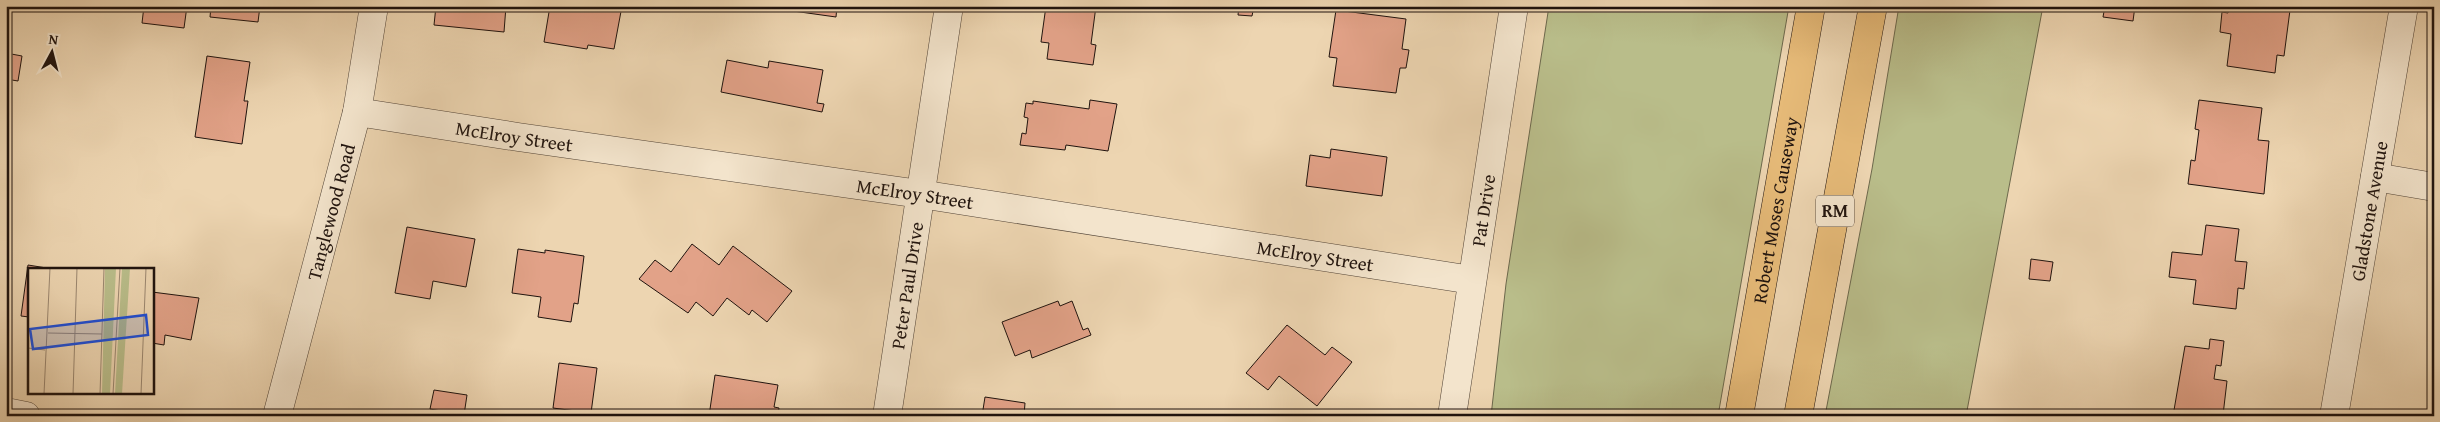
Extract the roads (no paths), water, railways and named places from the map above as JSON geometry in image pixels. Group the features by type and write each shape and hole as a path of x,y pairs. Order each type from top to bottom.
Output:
{"highway":[{"name":"Robert Moses Causeway","path":"1740,416 1811,6"},
{"name":"RM","path":"1798,416 1873,6"}],"street":[{"name":"Tanglewood Road","path":"276,416 357,112 374,6"},
{"name":"Peter Paul Drive","path":"887,416 949,6"},
{"name":"Pat Drive","path":"1452,416 1514,6"},
{"name":"Gladstone Avenue","path":"2334,416 2404,6"},
{"name":"McElroy Street","path":"357,112 518,137 920,194 1472,280"},
{"path":"2376,177 2434,187"},
{"path":"6,412 26,416"}]}
